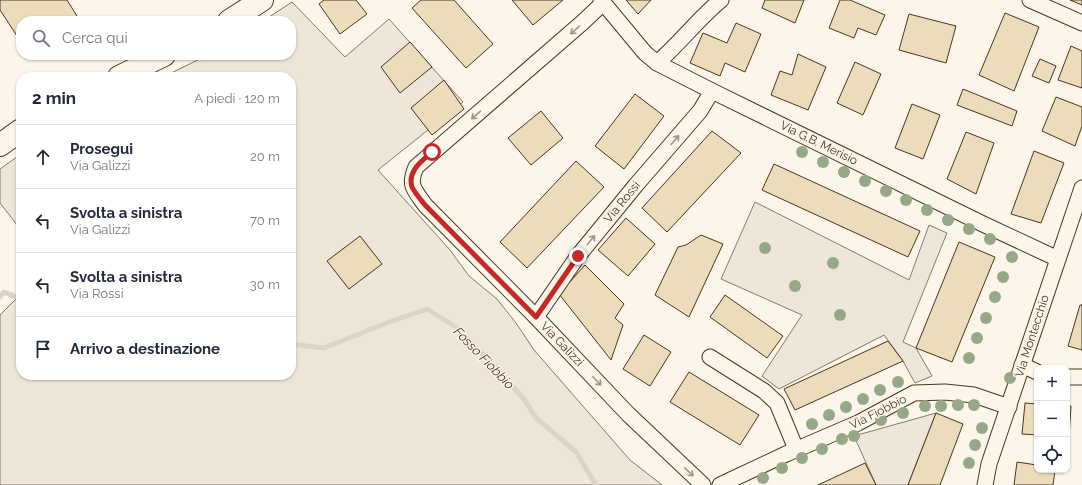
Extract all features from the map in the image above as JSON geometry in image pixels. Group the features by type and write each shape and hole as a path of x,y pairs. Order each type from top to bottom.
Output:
{"street":[{"path":"237,16 262,0"},
{"path":"657,63 709,10 721,0"},
{"path":"1030,0 1082,23"},
{"name":"Via G.B. Merisio","path":"602,2 645,53 657,63 1004,234 1058,259"},
{"name":"Via Galizzi","path":"602,2 583,22 416,167 412,177 412,187 425,205 536,317 628,414 703,485"},
{"path":"129,72 154,60"},
{"name":"Via Rossi","path":"536,317 578,256 636,185 700,111 712,91"},
{"path":"0,145 16,134"},
{"name":"Via Montecchio","path":"985,485 989,464 1082,188"},
{"path":"710,357 764,391 777,403 796,450"},
{"path":"1022,365 1034,371"},
{"path":"1070,377 1082,377"},
{"name":"Via Fiobbio","path":"720,485 858,423 914,393 945,392 974,395 1008,407"}],"shaded area":[{"path":"292,2 345,57 389,19 463,102 378,170 450,250 469,276 497,299 516,323 534,350 630,460 662,485 0,485 0,315 16,299 16,380 296,380 296,72 173,72 198,60 296,60 296,16 271,16"},
{"path":"16,158 16,224 0,203 0,169"},
{"path":"755,202 909,280 929,225 947,233 903,342 916,348 932,376 915,383 903,361 884,335 779,389 762,376 802,315 721,279"},
{"path":"936,413 908,485 876,485 854,436"}],"building":[{"path":"0,0 67,0 77,16 16,16 16,34 0,10"},
{"path":"324,0 356,0 367,14 340,34 319,4"},
{"path":"421,0 454,0 493,44 466,68 412,8"},
{"path":"512,0 563,0 533,25"},
{"path":"626,0 651,0 638,14"},
{"path":"765,0 804,0 795,23 762,8"},
{"path":"840,0 850,0 885,15 876,35 858,28 854,38 829,28"},
{"path":"1070,0 1082,0 1082,5"},
{"path":"1005,13 1039,27 1014,91 979,75"},
{"path":"909,14 956,26 946,63 899,50"},
{"path":"736,23 761,34 745,72 725,63 720,76 690,63 703,33 727,43"},
{"path":"410,42 432,67 400,93 381,67"},
{"path":"1071,46 1082,51 1082,88 1058,80"},
{"path":"798,54 826,67 808,110 771,95 780,71 792,75"},
{"path":"1040,59 1056,66 1049,83 1032,76"},
{"path":"855,62 881,74 863,115 837,103"},
{"path":"444,80 464,109 432,135 411,108"},
{"path":"963,89 1017,111 1012,126 957,105"},
{"path":"635,94 664,116 624,169 595,146"},
{"path":"1056,97 1082,107 1082,126 1075,146 1042,131"},
{"path":"912,104 940,115 923,159 895,148"},
{"path":"541,111 563,138 531,165 508,138"},
{"path":"712,131 741,153 667,232 642,208"},
{"path":"966,132 994,143 976,194 947,179"},
{"path":"1034,151 1064,163 1041,223 1011,214"},
{"path":"576,161 604,187 527,268 500,242"},
{"path":"774,164 920,231 908,257 762,190"},
{"path":"626,218 655,244 628,276 598,250"},
{"path":"701,235 723,244 689,317 655,295 678,247 686,245"},
{"path":"360,236 382,264 349,289 327,261"},
{"path":"959,242 995,257 952,362 916,348"},
{"path":"585,265 624,304 615,318 623,325 611,360 559,294"},
{"path":"725,295 783,336 767,358 710,317"},
{"path":"1080,305 1082,305 1082,350 1068,346"},
{"path":"644,335 671,352 650,386 623,369"},
{"path":"888,341 903,361 795,410 784,389"},
{"path":"689,372 759,415 740,445 670,402"},
{"path":"1025,403 1034,404 1034,435 1022,434"},
{"path":"936,413 963,424 940,485 908,485"},
{"path":"1017,462 1034,465 1034,473 1055,473 1053,485 1014,485"},
{"path":"865,463 876,485 818,485"}],"waterway":[{"name":"Fosso Fiobbio","path":"0,297 4,292 16,297"},
{"name":"Fosso Fiobbio","path":"296,345 324,348 427,309 456,327 498,370 524,399 536,418 576,452 596,485"}],"route":[{"path":"432,152 416,167 412,177 412,187 425,205 536,317 578,256"}]}
